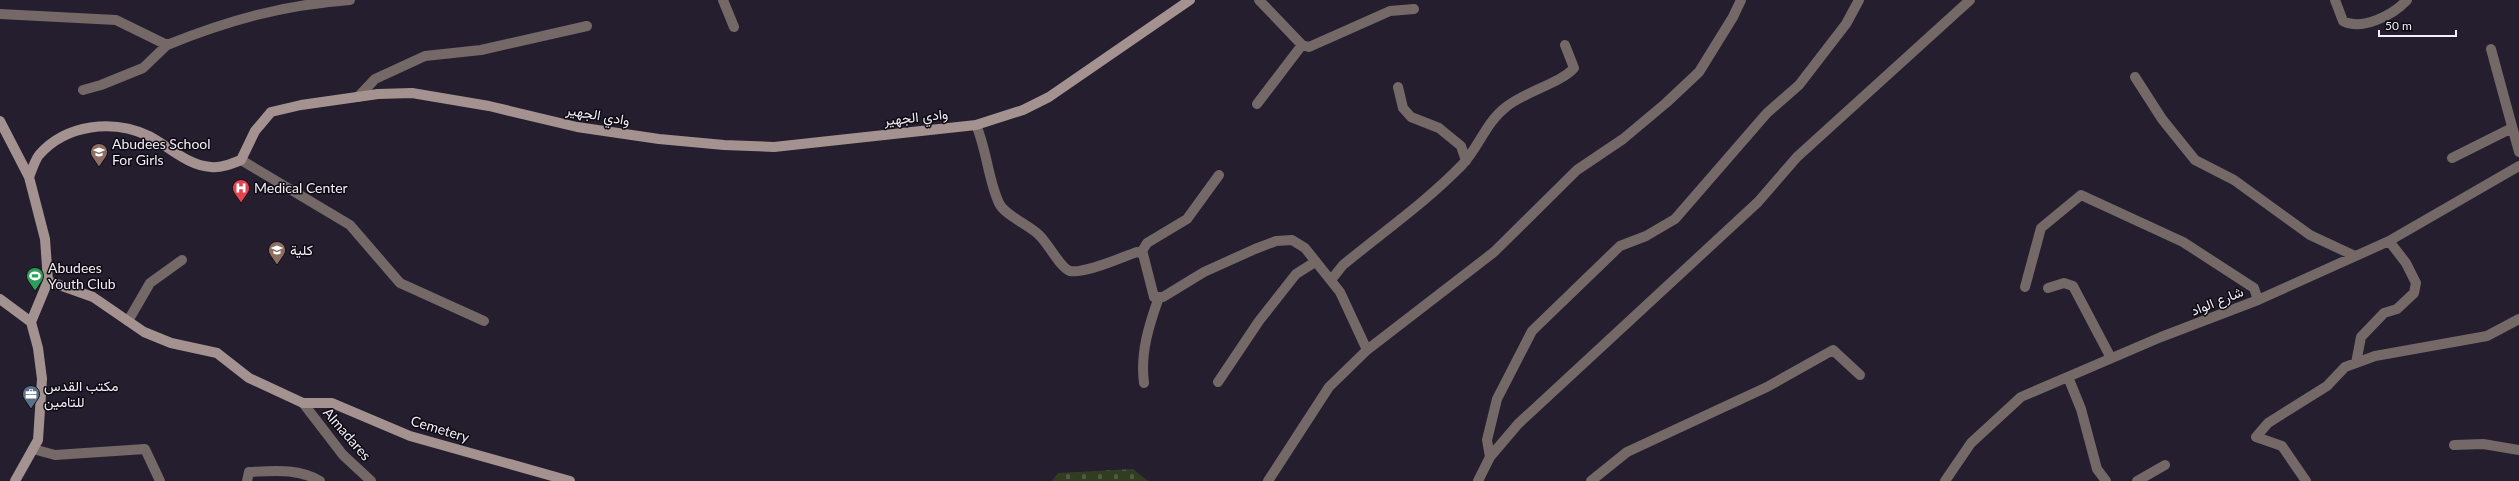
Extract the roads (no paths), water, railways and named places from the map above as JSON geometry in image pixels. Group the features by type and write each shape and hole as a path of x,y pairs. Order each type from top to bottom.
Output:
{"street":[{"path":"83,90 143,68 167,45 214,26 252,15 303,4 350,0"},
{"path":"723,0 734,27"},
{"name":"وادي الجهير","path":"241,160 255,131 271,112 358,97 412,93 489,106 577,127 659,139 724,145 774,146 976,125 1023,110 1050,97 1190,0"},
{"path":"1260,0 1302,45 1309,46 1390,11 1414,9"},
{"path":"1268,481 1329,387 1367,350 1494,252 1577,170 1623,139 1666,103 1699,72 1733,17 1741,0"},
{"path":"1490,458 1487,440 1497,399 1532,331 1620,246 1646,236 1675,220 1767,113 1799,85 1846,24 1859,0"},
{"path":"1478,481 1490,458 1518,424 1758,202 1797,157 1868,95 1970,0"},
{"path":"2335,0 2343,21 2352,26 2373,22 2407,0"},
{"path":"0,14 116,20 167,45"},
{"path":"358,97 375,79 425,56 482,50 587,26"},
{"path":"1257,104 1302,45"},
{"path":"1331,280 1343,265 1446,181 1474,152 1490,124 1505,107 1534,89 1571,71 1574,68 1565,45"},
{"path":"2491,49 2519,152"},
{"path":"2135,77 2162,119 2195,160 2234,180 2310,235 2355,256"},
{"path":"1398,87 1403,108 1411,117 1439,128 1461,146 1466,161"},
{"path":"0,121 29,177 45,239 48,281 31,322 38,348 42,379 38,440 15,481"},
{"path":"976,125 983,141 999,204 1038,234 1050,246 1064,268 1070,271 1082,270 1137,252 1141,253"},
{"path":"29,177 39,156 60,137 78,130 112,126 148,136 195,163 211,167 241,160 350,224 400,283 484,321"},
{"path":"2452,158 2512,128"},
{"name":"شارع الواد","path":"1945,481 1971,443 2021,397 2111,358 2258,300 2389,241 2519,166"},
{"path":"1141,253 1147,243 1187,219 1219,175"},
{"path":"2025,287 2041,228 2081,195 2183,242 2254,288 2258,300"},
{"path":"1141,253 1143,254 1154,296 1163,297 1204,272 1276,241 1292,240 1305,248 1340,292 1367,350"},
{"path":"2356,363 2361,338 2367,330 2384,313 2397,309 2414,293 2416,283 2406,264 2389,241"},
{"path":"128,321 150,283 182,260"},
{"path":"1218,382 1259,321 1296,274 1315,262"},
{"path":"48,281 93,297 144,332 170,343 217,353 249,378 303,403"},
{"path":"2048,288 2064,284 2073,286 2111,358"},
{"path":"1144,383 1142,364 1145,345 1159,297"},
{"path":"0,299 31,322"},
{"path":"2306,481 2282,446 2256,437 2268,423 2327,386 2345,367 2375,356 2409,348 2487,336 2519,319"},
{"path":"1591,481 1627,452 1767,387 1833,350 1860,375"},
{"path":"2068,377 2081,409 2097,470 2106,481"},
{"name":"Almadares","path":"303,403 343,455 371,481"},
{"name":"Cemetery","path":"303,403 332,403 410,436 570,481"},
{"path":"2454,445 2482,444 2519,450"},
{"path":"33,449 55,455 145,449 160,481"},
{"path":"2137,481 2165,465"},
{"path":"247,481 249,472 276,471 303,472 320,481"}],"place":[{"name":"Abudees School For Girls","path":"99,167"},
{"name":"Medical Center","path":"241,203"},
{"name":"كلية","path":"277,265"},
{"name":"Abudees Youth Club","path":"35,291"},
{"name":"مكتب القدس للتامين","path":"31,409"}]}
